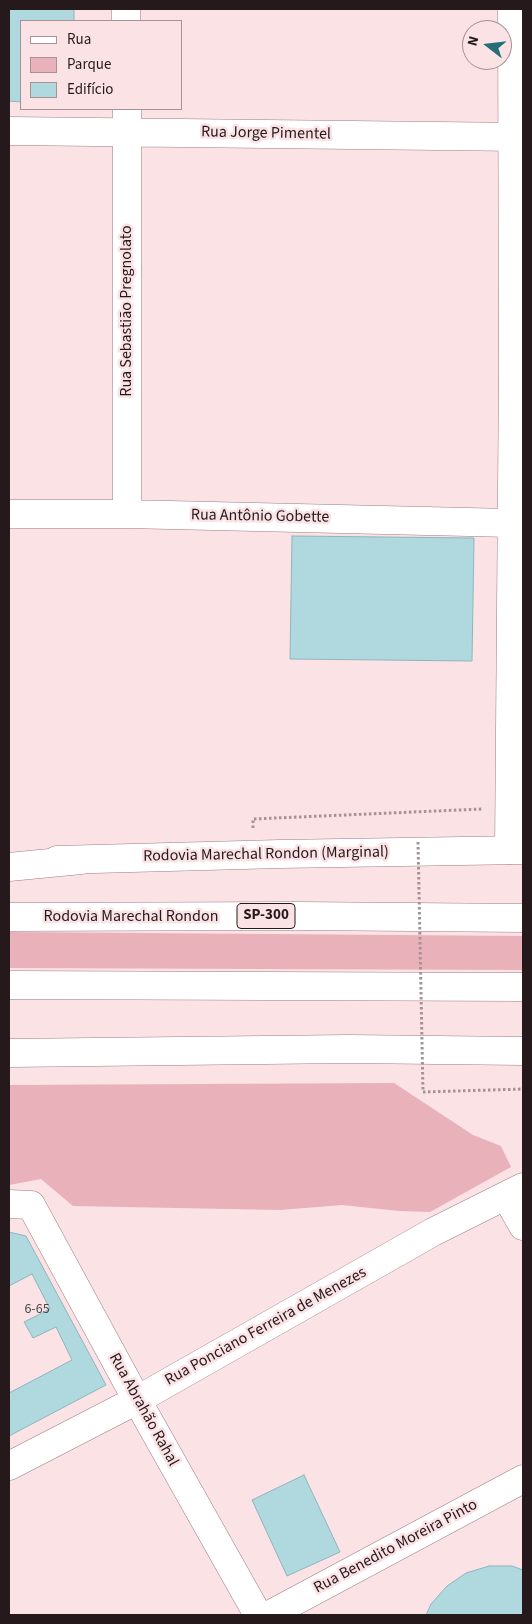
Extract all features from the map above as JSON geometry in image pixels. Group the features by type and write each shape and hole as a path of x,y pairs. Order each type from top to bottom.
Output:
{"main road":[{"path":"512,9 517,137 518,369 511,523 518,615 509,808 516,850"},
{"name":"Rua Jorge Pimentel","path":"9,131 127,121 517,137"},
{"name":"Rua Sebastião Pregnolato","path":"127,121 127,514"},
{"name":"Rua Antônio Gobette","path":"9,514 127,514 511,523"},
{"name":"Rodovia Marechal Rondon (Marginal)","path":"9,860 516,850"},
{"path":"9,867 82,860"},
{"name":"Rodovia Marechal Rondon","path":"9,917 298,916 523,918"},
{"path":"9,985 523,987"},
{"path":"9,1053 349,1049 523,1050"},
{"path":"515,1192 523,1226"},
{"name":"Rua Ponciano Ferreira de Menezes","path":"9,1466 137,1400 433,1232 515,1192"},
{"name":"Rua Abrahão Rahal","path":"20,1204 137,1400 258,1615"},
{"name":"Rua Benedito Moreira Pinto","path":"269,1615 523,1479"}],"path":[{"path":"406,813 509,808"},
{"path":"418,842 423,1092 523,1089"}],"green space":[{"path":"9,932 523,936 523,970 9,968"},
{"path":"394,1083 473,1135 501,1146 511,1167 430,1212 342,1205 280,1210 73,1206 41,1179 9,1185 9,1085"}],"building":[{"path":"9,9 74,9 74,20 20,20 20,102 9,101"},
{"path":"292,536 474,538 472,661 290,659"},
{"path":"9,1232 26,1236 106,1385 9,1436"},
{"path":"32,1274 50,1309 24,1322 33,1338 56,1327 72,1360 9,1393 9,1286"},
{"path":"304,1475 340,1552 287,1576 252,1500"},
{"path":"489,1566 512,1566 523,1570 523,1615 426,1615 431,1604 447,1586 466,1573"}]}
